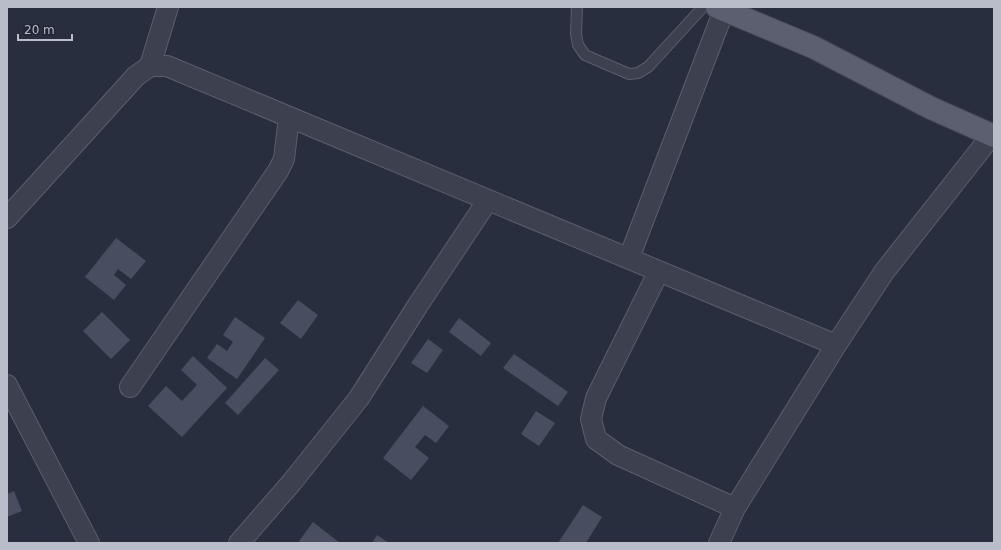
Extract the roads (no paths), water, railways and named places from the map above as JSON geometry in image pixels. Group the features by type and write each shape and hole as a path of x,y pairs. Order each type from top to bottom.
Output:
{"main road":[{"path":"715,8 814,47 931,108 993,136"}],"street":[{"path":"150,66 168,7"},
{"path":"629,258 715,8"},
{"path":"7,218 136,76 150,66 167,66 836,344"},
{"path":"130,387 278,171 284,159 289,117"},
{"path":"719,543 735,508 836,344 884,272 993,136"},
{"path":"239,543 292,482 359,398 418,304 488,200"},
{"path":"659,271 596,398 591,419 596,439 618,455 735,508"},
{"path":"7,385 89,543"}],"lane":[{"path":"577,7 576,34 578,45 585,55 629,74 638,73 648,67 715,8"}]}
